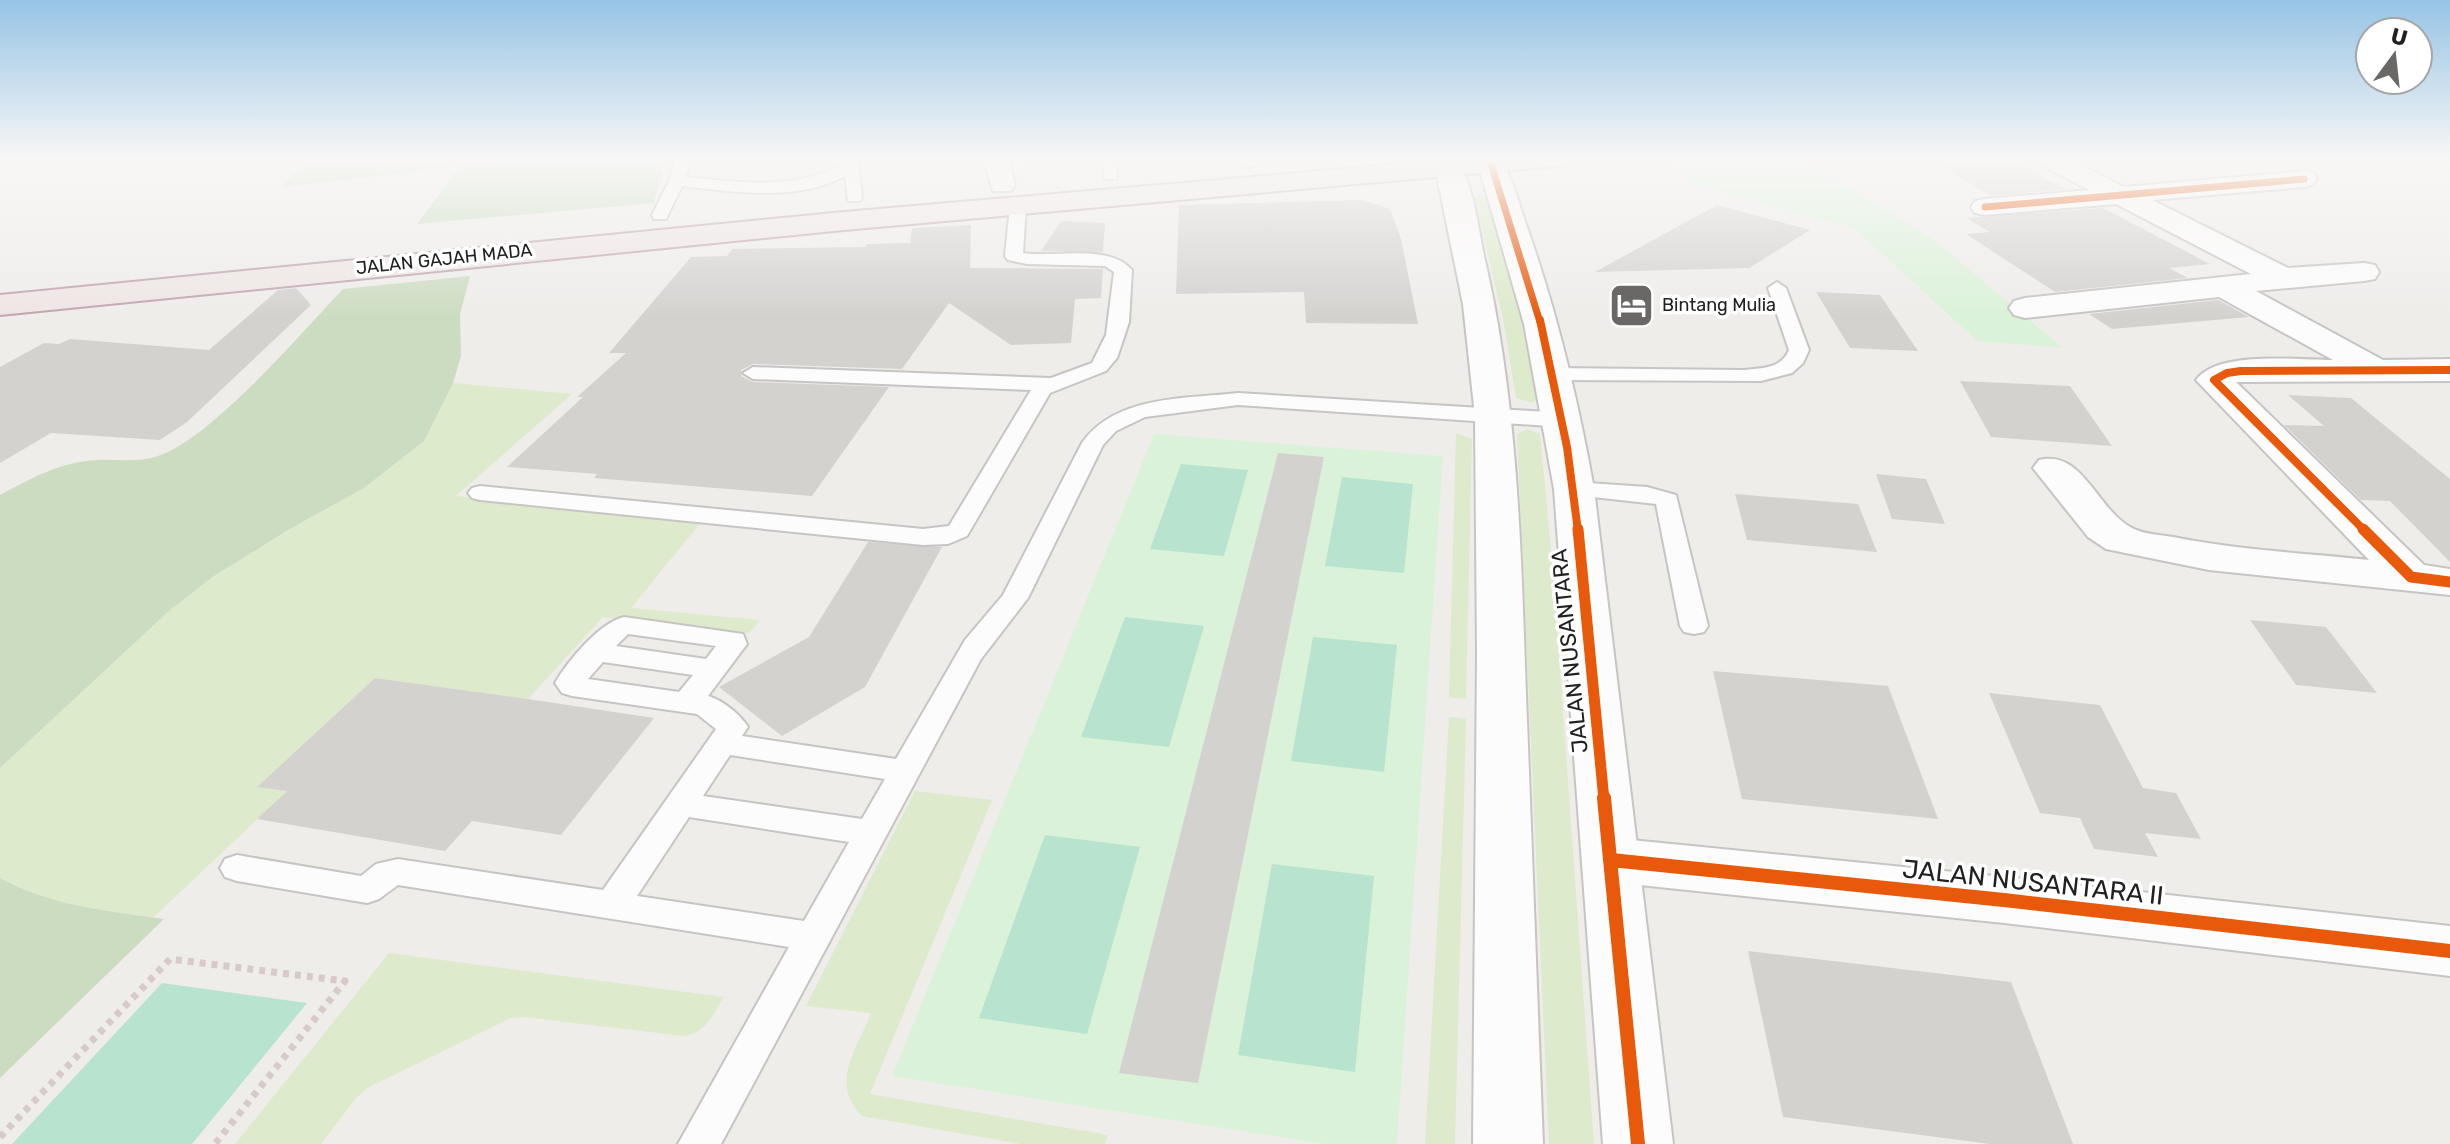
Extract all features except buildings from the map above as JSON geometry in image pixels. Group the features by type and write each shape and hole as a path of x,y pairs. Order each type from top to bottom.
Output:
{"highway":[{"name":"JALAN GAJAH MADA","path":"14,279 701,211"},
{"name":"JALAN GAJAH MADA","path":"0,305 476,256 799,211"},
{"path":"0,305 14,279"}],"street":[{"path":"1460,211 1479,304 1494,416 1501,654 1508,1144"},
{"name":"JALAN NUSANTARA","path":"1491,211 1536,305 1563,420 1574,489 1638,1144"},
{"path":"2154,211 2283,278"},
{"path":"2025,308 2283,278 2364,272"},
{"path":"2224,287 2377,370"},
{"path":"2430,580 2214,380 2227,373 2241,371 2450,370"},
{"path":"2053,468 2103,528 2121,540 2159,550 2209,557 2430,580"},
{"name":"JALAN NUSANTARA II","path":"1611,860 2004,900 2450,951"}],"lane":[{"path":"660,215 662,211"},
{"path":"753,373 1050,384 1099,367 1106,361 1121,313 1123,270 1109,261 1014,256 1008,211"},
{"path":"1552,374 1744,376 1770,374 1788,368 1797,359 1799,350 1777,288"},
{"path":"480,493 923,537 948,536 964,526 1035,399 1050,384"},
{"path":"699,1144 979,640 1015,598 1093,443 1108,426 1140,411 1238,399 1563,420"},
{"path":"1574,489 1647,494 1667,500 1694,626"},
{"path":"612,905 733,727 709,706 571,685 594,652 624,625 733,640 687,702"},
{"path":"724,744 905,771"},
{"path":"681,804 872,833"},
{"path":"237,868 367,890 388,873 398,872 814,937"}],"path":[{"path":"0,1137 170,959 345,981 215,1144"}],"green space":[{"path":"426,211 559,211 417,224"},
{"path":"1477,211 1492,211 1537,399 1532,403 1516,398 1503,318"},
{"path":"1792,211 1888,211 1929,236 2063,348 1977,341 1854,228"},
{"path":"470,276 460,314 461,356 453,383 424,441 364,488 214,576 170,610 0,768 0,495 58,467 84,461 143,459 179,446 229,407 343,289"},
{"path":"453,383 572,394 456,496 702,521 631,608 760,620 749,633 603,617 528,699 375,678 258,786 287,791 154,917 114,913 55,901 0,878 0,768 170,610 214,576 364,488 424,441"},
{"path":"1527,429 1540,434 1553,571 1594,1144 1549,1144 1517,434"},
{"path":"1456,433 1472,439 1466,699 1449,697"},
{"path":"1154,434 1443,456 1397,1144 1325,1144 892,1076"},
{"path":"1181,464 1248,470 1224,556 1150,549"},
{"path":"1342,477 1413,484 1404,573 1325,566"},
{"path":"1125,617 1204,626 1169,747 1081,737"},
{"path":"1313,637 1397,645 1384,772 1291,761"},
{"path":"1449,717 1466,719 1455,1144 1425,1144"},
{"path":"915,791 992,800 870,1094 1108,1135 1105,1144 1021,1144 862,1116 852,1104 848,1091 849,1066 871,1013 806,1006"},
{"path":"1045,835 1140,847 1087,1034 979,1018"},
{"path":"1272,864 1374,876 1355,1072 1238,1055"},
{"path":"0,878 59,901 164,919 0,1078"},
{"path":"389,953 724,997 703,1027 684,1036 511,1018 369,1087 357,1097 321,1144 235,1144"},
{"path":"162,983 307,1003 192,1144 12,1144"}],"cycle path":[{"path":"1507,211 1541,324 1574,489 1638,1144"},
{"path":"2450,370 2241,371 2227,373 2214,380 2411,577 2450,582"},
{"path":"1611,860 2004,900 2450,951"}],"place":[{"name":"Bintang Mulia","path":"1631,305"}]}
